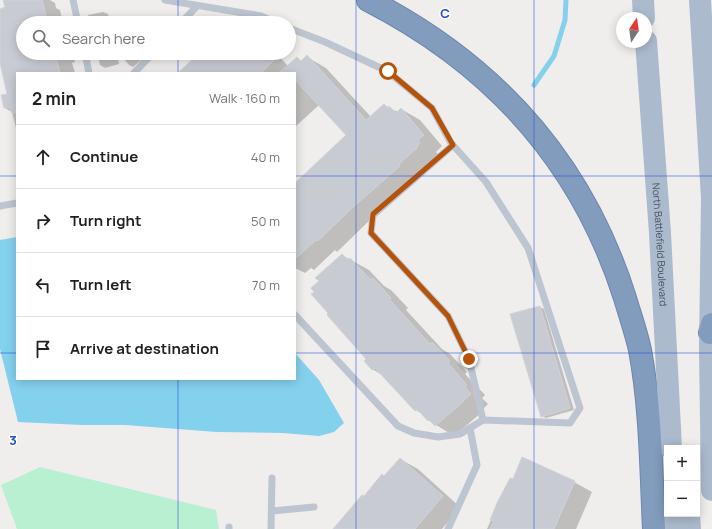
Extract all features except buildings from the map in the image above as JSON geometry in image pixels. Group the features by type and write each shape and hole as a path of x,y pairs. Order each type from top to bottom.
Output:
{"highway":[{"path":"368,0 414,25 446,46 498,90 516,108 548,148 570,178 583,200 612,261 632,320 639,348 650,424 654,529"}],"main road":[{"path":"643,0 644,12"},
{"path":"700,0 712,198 712,490"},
{"name":"North Battlefield Boulevard","path":"646,48 660,240 672,445"},
{"path":"673,517 673,529"},
{"path":"690,517 690,529"}],"lane":[{"path":"73,0 76,16"},
{"path":"165,0 261,16"},
{"path":"188,16 197,6"},
{"path":"296,31 325,42 388,71 432,108 453,145 486,182 528,248 580,408 570,423 483,420 460,434 438,437 414,433 398,426 296,315"},
{"path":"86,60 89,72"},
{"path":"135,72 146,60"},
{"path":"453,145 373,214 371,233 448,316 469,359 483,420"},
{"path":"0,206 16,203"},
{"path":"448,529 477,465 470,428"},
{"path":"271,529 272,478"},
{"path":"272,511 314,507"}],"green space":[{"path":"40,467 216,510 219,529 17,529 1,485"}],"water":[{"path":"16,237 16,380 296,380 296,354 319,380 344,423 334,432 319,436 283,433 217,432 125,425 82,425 18,422 0,349 0,240"}],"waterway":[{"path":"534,85 554,56 565,20 566,0"}],"route":[{"path":"388,71 432,108 453,145 373,214 371,233 448,316 469,359"}]}
